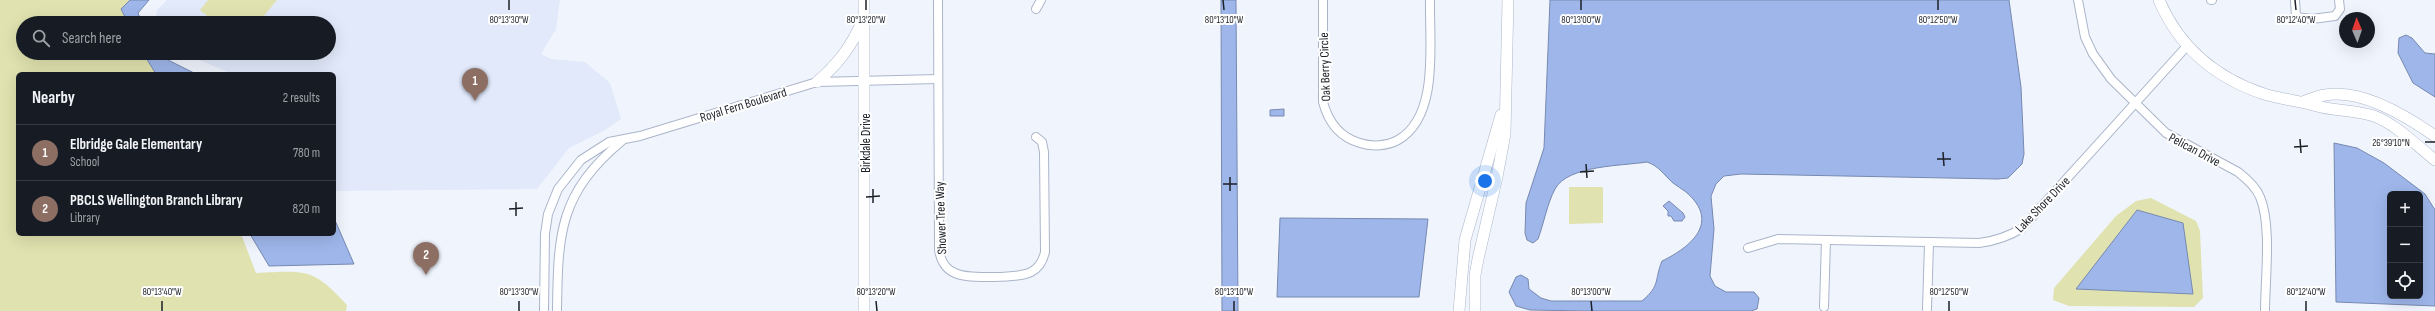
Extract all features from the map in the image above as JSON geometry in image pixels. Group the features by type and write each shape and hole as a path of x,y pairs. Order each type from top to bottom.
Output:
{"street":[{"name":"Birkdale Drive","path":"864,0 864,311"},
{"name":"Shower Tree Way","path":"938,0 939,249 942,261 950,271 962,276 1018,276 1030,273 1040,264 1045,252 1044,152 1042,142 1036,137"},
{"path":"1036,9 1041,0"},
{"name":"Oak Berry Circle","path":"1323,0 1323,102 1326,112 1330,121 1345,137 1365,145 1377,146 1395,142 1404,136 1413,128 1424,110 1429,89 1430,0"},
{"path":"1475,311 1475,275 1505,134 1504,104 1508,0"},
{"name":"Pelican Drive","path":"2078,0 2080,21 2092,54 2110,79 2166,134 2238,172 2251,183 2260,196 2266,218 2265,311"},
{"path":"2158,0 2174,29 2187,46 2215,70 2248,88 2265,94 2373,116 2394,127 2435,160"},
{"path":"2295,0 2296,17 2312,19 2335,16 2340,9 2339,0"},
{"path":"817,82 846,53 864,18"},
{"name":"Lake Shore Drive","path":"1748,248 1778,239 1989,242 2001,239 2022,228 2187,46"},
{"path":"865,79 938,79"},
{"name":"Royal Fern Boulevard","path":"544,311 545,234 548,214 558,189 581,160 609,142 623,140 817,82 865,79"},
{"path":"2305,101 2327,95 2369,101 2393,110 2435,136"},
{"path":"1459,311 1465,240 1504,104"},
{"name":"Royal Fern Boulevard","path":"557,311 558,260 562,227 576,191 602,157 623,140"},
{"path":"1824,307 1826,240"},
{"path":"1927,309 1929,242"}],"shaded area":[{"path":"167,0 560,0 556,29 541,54 551,59 585,62 610,83 621,119 605,130 569,148 537,189 336,191 336,72 228,72 199,60 336,60 336,16 156,16 157,10"}],"green space":[{"path":"0,0 130,0 121,9 124,16 16,16 16,60 147,60 155,72 16,72 16,236 242,236 256,273 298,272 307,274 325,284 347,305 346,311 0,311"},
{"path":"208,0 277,0 264,16 207,16 200,10"},
{"path":"1569,187 1603,187 1603,223 1569,224"},
{"path":"2151,198 2196,221 2200,231 2203,298 2194,307 2069,306 2053,300 2054,288 2116,216 2136,201"}],"water":[{"path":"130,0 149,0 138,13 139,16 124,16 121,9"},
{"path":"1221,0 1236,0 1238,311 1222,311"},
{"path":"1550,0 2009,0 2021,87 2024,154 2022,164 2008,178 1998,179 1741,174 1724,176 1716,184 1711,196 1714,229 1710,276 1715,286 1726,292 1754,292 1759,298 1757,309 1751,311 1587,311 1530,310 1516,306 1509,292 1516,277 1521,275 1528,279 1529,289 1541,298 1551,301 1642,301 1655,286 1662,261 1683,249 1692,241 1698,232 1701,223 1701,213 1696,203 1686,192 1673,183 1658,168 1647,162 1596,168 1571,175 1562,181 1555,189 1538,239 1533,243 1527,240 1525,233 1526,203 1544,148"},
{"path":"2406,35 2412,38 2425,53 2435,54 2435,97 2413,83 2398,53 2399,38"},
{"path":"147,60 168,60 192,72 155,72"},
{"path":"1284,109 1284,116 1270,116 1270,110"},
{"path":"2334,143 2357,148 2384,163 2421,191 2387,191 2387,299 2423,299 2423,192 2435,210 2435,306 2336,302"},
{"path":"1669,201 1683,213 1685,217 1682,221 1674,221 1671,216 1668,216 1668,211 1663,206"},
{"path":"2137,210 2183,223 2193,294 2076,289"},
{"path":"1280,218 1428,219 1419,297 1277,297"},
{"path":"336,223 354,264 269,266 251,236 336,236"}],"place":[{"name":"Elbridge Gale Elementary","path":"475,101"},
{"name":"PBCLS Wellington Branch Library","path":"426,275"}]}
